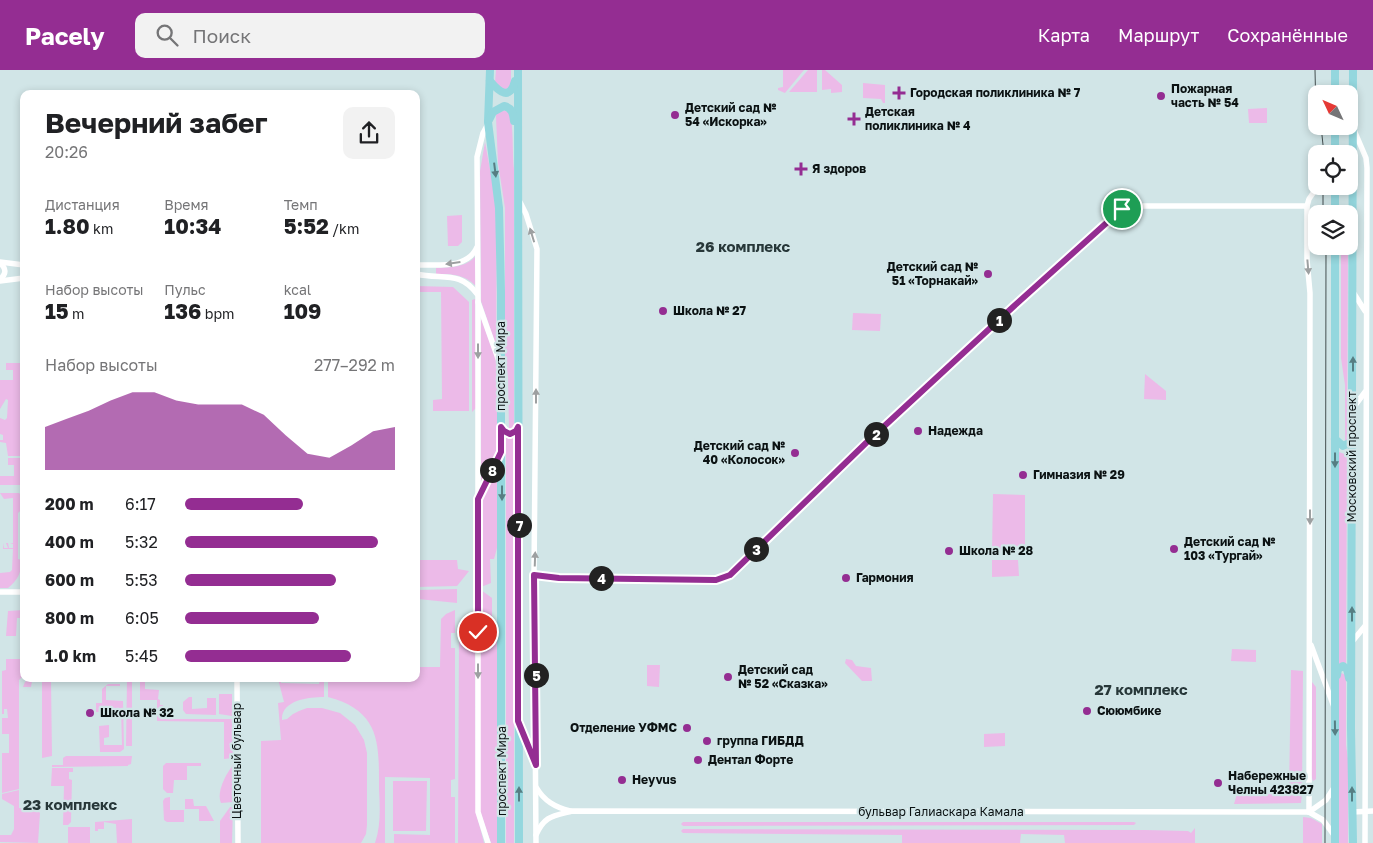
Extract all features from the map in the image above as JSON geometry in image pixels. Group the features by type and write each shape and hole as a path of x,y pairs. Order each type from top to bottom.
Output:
{"main road":[{"name":"проспект Мира","path":"490,70 488,122 499,208 502,369 501,843"},
{"name":"проспект Мира","path":"518,70 520,202 518,427 519,843"},
{"path":"490,81 501,92 510,91 514,88 518,70"},
{"name":"Московский проспект","path":"1353,70 1353,85"},
{"path":"1335,71 1335,85"},
{"path":"488,122 493,112 500,108 504,106 511,109 518,150"},
{"name":"Московский проспект","path":"1353,135 1351,643 1353,843"},
{"name":"Московский проспект","path":"1334,839 1335,255"},
{"path":"501,427 510,434 516,431 518,427"},
{"path":"1335,439 1343,446 1351,442 1353,437"},
{"path":"1334,684 1338,669 1342,666 1346,669 1351,685"}],"street":[{"path":"488,122 477,157 478,812 488,843"},
{"path":"1356,135 1366,158 1367,168 1364,843"},
{"path":"1309,812 1310,293 1306,206 1312,195"},
{"path":"520,202 526,214 537,249 534,575 536,843"},
{"path":"534,575 559,578 723,579 730,575 866,443 1122,209 1138,206 1306,206"},
{"path":"420,265 462,262 476,250 478,240"},
{"path":"0,262 20,265"},
{"path":"0,262 5,268 4,275 0,280"},
{"path":"428,277 433,272 429,264"},
{"path":"420,275 458,278 468,283 478,294"},
{"path":"0,280 20,278"},
{"path":"1353,292 1366,313"},
{"path":"478,302 502,369"},
{"path":"1353,408 1366,391"},
{"path":"478,499 501,452"},
{"path":"0,592 20,592"},
{"path":"1351,643 1365,626"},
{"path":"1309,641 1334,708"},
{"name":"Цветочный бульвар","path":"237,682 238,843"},
{"path":"518,721 536,765"},
{"path":"1309,812 1326,800 1335,786"},
{"path":"536,787 544,798 560,808 572,811"},
{"path":"536,835 544,821 556,815 572,811"},
{"name":"бульвар Галиаскара Камала","path":"572,811 1309,812"},
{"path":"1352,812 1373,811"},
{"path":"1309,812 1323,820 1334,839"}],"shaded area":[{"path":"496,70 511,70 511,83 504,90 495,82"},
{"path":"783,70 804,70 785,93 778,90 778,88 783,87"},
{"path":"808,70 817,70 817,92 789,92"},
{"path":"822,70 825,70 842,85 842,92 831,93 831,89 822,90"},
{"path":"863,83 885,85 885,103 881,99 863,98"},
{"path":"1267,108 1267,123 1249,123 1248,109"},
{"path":"502,110 509,112 511,117 514,169 514,428 511,431 509,429 508,377 505,353 505,208 498,163 496,117 496,114"},
{"path":"485,142 497,221 496,346 481,301 480,171"},
{"path":"462,215 462,242 458,246 448,246 447,216"},
{"path":"1341,255 1348,255 1347,442 1345,442 1345,385 1341,358"},
{"path":"476,256 476,286 462,277 436,274 436,268 462,265"},
{"path":"420,286 453,287 469,302 469,411 433,411 433,400 442,399 441,292 420,292"},
{"path":"475,299 476,408 472,412 472,300"},
{"path":"853,313 881,314 880,331 852,330"},
{"path":"481,318 497,362 497,456 483,482 481,480"},
{"path":"6,363 20,363 20,456 8,456 6,443 0,442 0,440 3,440 3,435 0,434 0,418 5,420 7,418 8,400 6,399 0,409 0,380 13,380 13,370 6,370"},
{"path":"1145,374 1166,391 1166,400 1144,399"},
{"path":"506,436 514,437 514,843 506,843"},
{"path":"1339,452 1347,455 1346,665 1343,662 1338,665"},
{"path":"8,458 20,458 20,485 0,485 0,476 14,476 14,465 8,465"},
{"path":"497,468 497,548 494,559 490,559 491,583 481,587 480,499"},
{"path":"0,493 20,494 18,559 20,560 20,572 17,579 8,588 0,588 0,573 12,570 13,549 3,549 3,543 4,548 8,548 6,543 8,543 9,548 13,548 13,544 10,544 13,543 13,498 4,499"},
{"path":"993,494 1025,495 1025,553 992,553"},
{"path":"420,560 457,560 458,569 469,571 457,586 420,587"},
{"path":"992,560 1018,560 1019,576 992,577"},
{"path":"457,589 457,603 420,599 420,590"},
{"path":"481,590 492,598 492,630 481,630"},
{"path":"20,610 20,618 17,618 16,636 6,636 8,611"},
{"path":"455,610 455,633 451,633 451,648 455,648 455,779 451,780 451,797 455,797 455,843 394,843 394,834 430,835 430,778 385,777 385,843 375,843 380,809 377,744 367,720 358,711 345,703 328,697 328,682 420,682 420,667 440,667 441,619 446,614"},
{"path":"480,632 497,632 497,843 491,843 480,811"},
{"path":"459,634 475,634 476,812 484,843 458,843"},
{"path":"1232,649 1256,650 1256,662 1231,661"},
{"path":"6,659 20,659 19,789 2,793 2,753 9,753 9,734 2,734 2,718 8,718 7,709 4,709 4,714 2,714 2,671 6,670"},
{"path":"846,659 852,660 856,666 871,668 872,681 862,681 845,663"},
{"path":"647,665 660,665 659,687 647,686"},
{"path":"1291,670 1303,671 1301,803 1234,804 1237,794 1289,794"},
{"path":"1341,673 1346,675 1348,843 1339,843 1338,676"},
{"path":"25,682 32,682 31,687 23,687"},
{"path":"42,682 51,682 52,756 42,758"},
{"path":"127,682 132,682 132,746 126,746"},
{"path":"140,682 145,682 145,689 159,690 158,699 160,700 160,705 163,705 164,719 232,719 233,758 224,759 224,722 157,721 157,700 140,700"},
{"path":"279,682 319,684 319,682 324,682 324,697 304,699 291,704 283,713 282,720 307,708 322,708 340,713 355,725 364,740 367,753 367,825 366,834 361,843 261,843 261,741 281,740 278,703 284,702"},
{"path":"1312,682 1316,687 1316,779 1313,781 1311,775"},
{"path":"108,684 120,684 120,686 106,686 106,700 123,701 124,749 120,752 100,752 99,726 109,725 109,737 104,738 104,745 122,745 121,708 109,708 108,712 96,712 96,703 102,703 102,689"},
{"path":"219,694 232,694 232,716 219,714"},
{"path":"192,697 192,709 207,708 207,698 216,698 216,715 186,714 183,710 183,702"},
{"path":"1005,733 1005,746 984,747 984,734"},
{"path":"66,756 132,756 131,764 128,766 52,767 52,765 63,765 63,758"},
{"path":"166,763 201,763 201,766 187,766 187,780 174,780 173,793 167,793 163,789 163,766"},
{"path":"233,765 233,802 221,803 221,789"},
{"path":"52,768 73,768 73,772 69,772 69,779 72,780 71,822 68,825 63,825 64,786 51,786"},
{"path":"393,781 427,781 426,831 393,831"},
{"path":"19,790 19,808 36,809 40,813 38,843 0,842 0,835 11,835 14,829 14,806 2,799 2,794"},
{"path":"170,797 170,810 184,810 184,822 167,822 164,820 163,801 165,798"},
{"path":"185,799 193,799 194,806 206,806 214,821 199,821 199,809 185,809"},
{"path":"230,807 233,807 232,843 220,843 220,821"},
{"path":"1303,817 1311,818 1322,824 1322,843 1303,843"},
{"path":"132,819 132,843 117,843 116,824 104,822 104,829 95,831 95,822"},
{"path":"683,822 1136,823 1134,825 683,826 681,824"},
{"path":"68,827 90,827 90,843 68,843"},
{"path":"1195,828 1195,843 1065,843 1064,835 1021,834 1020,843 902,843 902,835 683,833 681,831 683,829 1145,830 1188,831 1191,833"}],"tram line":[{"path":"1315,70 1315,85"},
{"path":"1322,135 1323,145"},
{"path":"1323,195 1323,205"},
{"path":"1325,843 1326,255"}],"place":[{"name":"Городская поликлиника № 7","path":"899,93"},
{"name":"Пожарная часть № 54","path":"1161,96"},
{"name":"Детский сад № 54 «Искорка»","path":"675,115"},
{"name":"Детская поликлиника № 4","path":"854,119"},
{"name":"Я здоров","path":"801,169"},
{"name":"Детский сад № 51 «Торнакай»","path":"988,274"},
{"name":"Школа № 27","path":"663,311"},
{"name":"Надежда","path":"918,431"},
{"name":"Детский сад № 40 «Колосок»","path":"795,453"},
{"name":"Гимназия № 29","path":"1023,475"},
{"name":"Детский сад № 103 «Тургай»","path":"1174,549"},
{"name":"Школа № 28","path":"949,551"},
{"name":"Гармония","path":"846,578"},
{"name":"Детский сад № 52 «Сказка»","path":"728,677"},
{"name":"Сююмбике","path":"1087,711"},
{"name":"Школа № 32","path":"90,713"},
{"name":"Отделение УФМС","path":"687,728"},
{"name":"группа ГИБДД","path":"707,741"},
{"name":"Дентал Форте","path":"698,760"},
{"name":"Heyvus","path":"622,780"},
{"name":"Набережные Челны 423827","path":"1218,783"}],"district":[{"name":"26 комплекс","path":"743,247"},
{"name":"27 комплекс","path":"1141,690"},
{"name":"23 комплекс","path":"70,805"}],"route":[{"path":"478,632 478,499 501,452 501,427 507,433 513,434 518,427 518,721 536,765 534,575 559,578 716,580 730,575 866,443 1122,209"}]}
